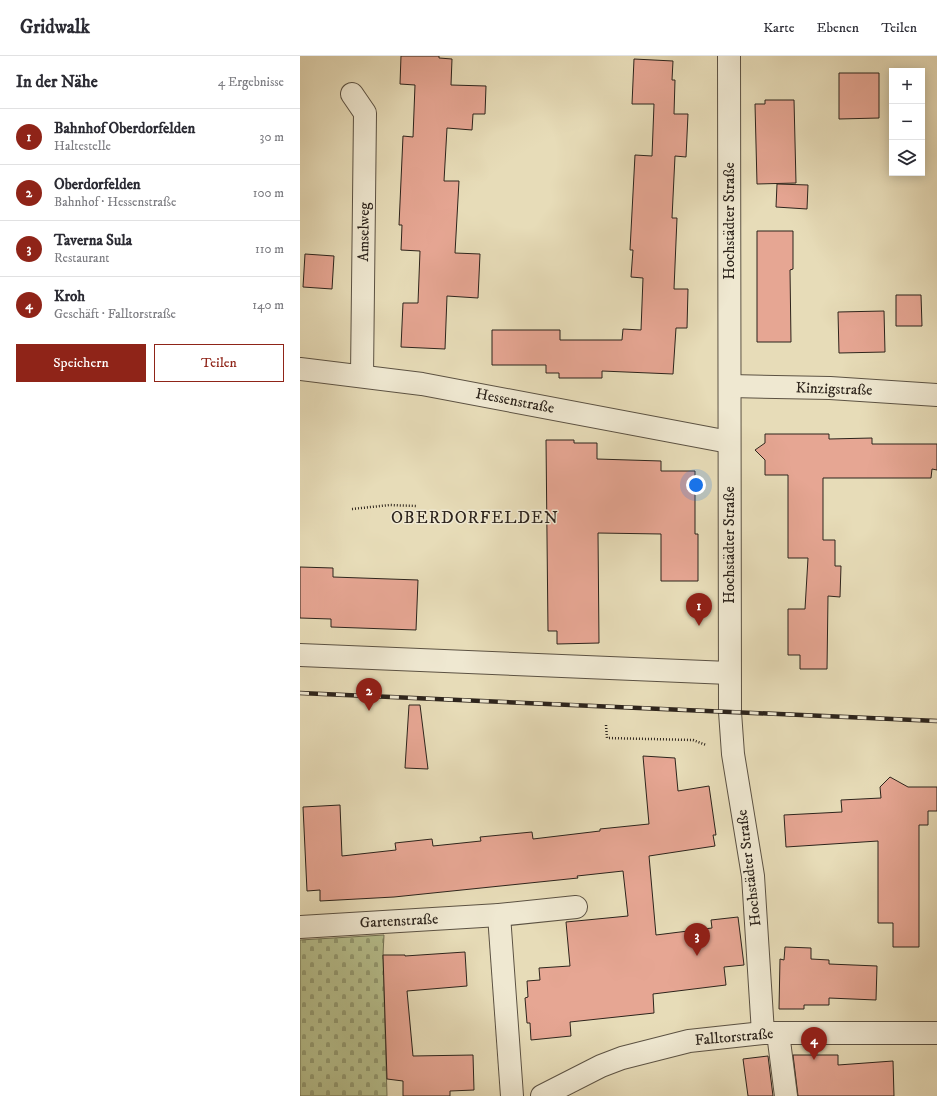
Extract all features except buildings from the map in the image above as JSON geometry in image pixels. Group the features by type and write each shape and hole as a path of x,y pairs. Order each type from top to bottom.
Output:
{"street":[{"name":"Hochstädter Straße","path":"729,56 729,673 733,754 753,876 771,1033 786,1096"},
{"name":"Amselweg","path":"352,94 365,113 362,375"},
{"name":"Hessenstraße","path":"300,369 362,375 430,385 729,442"},
{"name":"Kinzigstraße","path":"730,386 830,388 937,395"},
{"path":"300,655 729,673"},
{"name":"Gartenstraße","path":"300,927 498,915 576,907"},
{"path":"498,915 512,1096"},
{"name":"Falltorstraße","path":"542,1096 601,1066 646,1051 689,1040 771,1033 937,1033"}],"path":[{"path":"352,509 390,504 416,506"},
{"path":"606,725 607,738 693,740 733,754"}],"green space":[{"path":"384,935 383,955 387,1096 300,1096 300,940"}],"railway":[{"path":"300,693 937,721"}],"place":[{"name":"Bahnhof Oberdorfelden","path":"699,626"},
{"name":"Oberdorfelden","path":"369,711"},
{"name":"Taverna Sula","path":"697,956"},
{"name":"Kroh","path":"814,1060"}],"district":[{"name":"OBERDORFELDEN","path":"475,518"}]}
